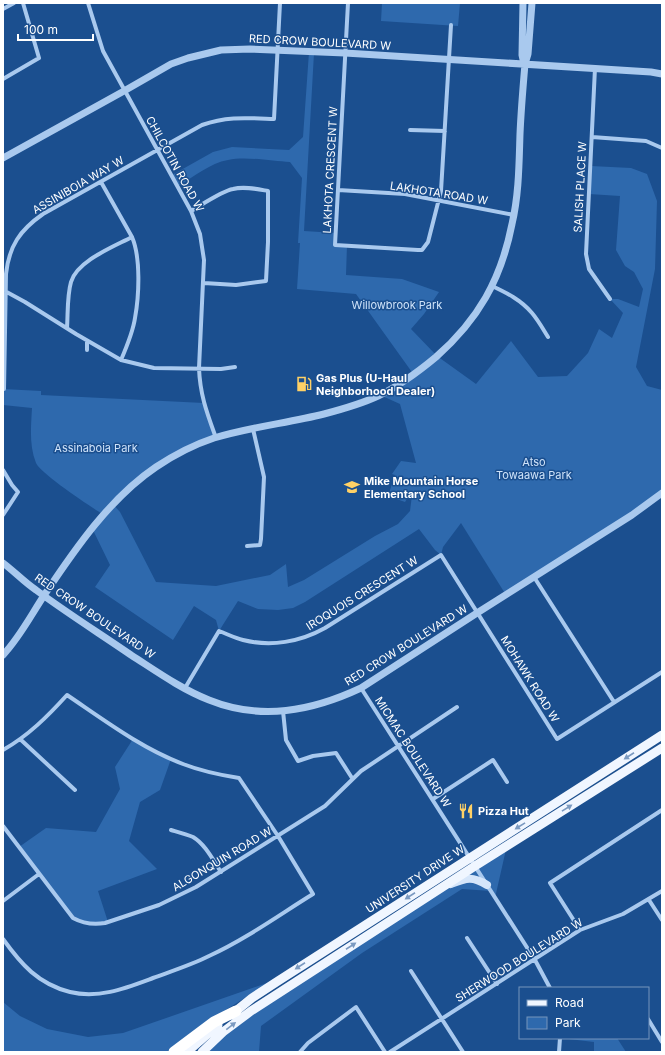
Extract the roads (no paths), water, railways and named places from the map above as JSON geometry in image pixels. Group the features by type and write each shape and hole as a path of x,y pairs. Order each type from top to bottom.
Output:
{"highway":[{"path":"174,1052 214,1022 236,1011"}],"main road":[{"name":"UNIVERSITY DRIVE W","path":"187,1052 236,1011 278,981 662,735"},
{"name":"UNIVERSITY DRIVE W","path":"202,1052 223,1032 251,1011 475,866 662,748"},
{"path":"441,888 469,878 478,880 487,885"}],"street":[{"path":"3,9 14,3"},
{"path":"3,79 39,58 23,3"},
{"name":"CHILCOTIN ROAD W","path":"88,3 103,51 192,211 200,234 204,260 204,283 199,368 201,393 216,438"},
{"path":"277,51 280,3"},
{"name":"LAKHOTA CRESCENT W","path":"348,3 344,54 335,245 422,250 428,242 439,200 442,180 451,25"},
{"path":"3,655 29,622 44,596 91,530 138,480 173,456 196,445 216,438 349,407 380,396 403,383 423,368 453,342 465,329 492,286 505,253 514,215 520,165 524,64 522,55 523,3"},
{"path":"524,64 528,54 532,3"},
{"name":"RED CROW BOULEVARD W","path":"3,158 171,64 206,53 236,49 595,68 662,74"},
{"name":"ASSINIBOIA WAY W","path":"4,389 4,290 7,262 14,243 26,228 43,214 202,125 215,120 240,117 274,119 277,51"},
{"name":"SALISH PLACE W","path":"595,68 586,261 589,269 610,299"},
{"path":"410,130 445,131"},
{"path":"592,137 646,141 662,148"},
{"path":"101,182 132,238 138,260 136,310 132,329 121,360"},
{"path":"192,211 226,191 234,189 268,191 266,281 236,285 204,283"},
{"name":"LAKHOTA ROAD W","path":"338,190 406,194 514,215"},
{"path":"67,328 71,281 78,268 132,238"},
{"path":"492,286 522,303 532,313 548,337"},
{"path":"4,290 121,360 154,368 235,367"},
{"path":"87,350 88,341"},
{"path":"247,546 260,545 261,539 264,477 253,429"},
{"path":"3,470 18,492 3,515"},
{"name":"RED CROW BOULEVARD W","path":"3,564 44,596 167,678 209,700 223,705 254,711 297,710 328,703 342,698 361,688 632,515 662,493"},
{"name":"IROQUOIS CRESCENT W","path":"185,688 219,631 253,642 292,642 305,638 325,628 441,555 477,613"},
{"path":"534,577 614,702"},
{"name":"MOHAWK ROAD W","path":"477,613 557,739 662,672"},
{"name":"MICMAC BOULEVARD W","path":"361,688 433,798 535,960 549,987"},
{"path":"3,750 20,739 50,714 67,694 133,739 160,754 199,770 239,778 278,836 313,894 227,947 163,975 112,992 91,994 71,992 36,977 18,959 3,939"},
{"name":"ALGONQUIN ROAD W","path":"3,826 73,918 80,922 96,925 108,922 172,900 221,872 325,806 352,778 374,761 457,707"},
{"path":"284,711 286,740 298,761 313,756 336,753 352,778"},
{"path":"20,739 75,790"},
{"path":"433,798 493,760 506,782"},
{"path":"580,930 550,882 662,810"},
{"path":"171,830 192,837 198,841 221,872"},
{"path":"3,901 39,874"},
{"name":"SHERWOOD BOULEVARD W","path":"390,1052 580,930 623,914 662,891"},
{"path":"649,900 662,920"},
{"path":"467,938 497,984"},
{"path":"411,971 463,1052"},
{"path":"300,1052 308,1043 356,1007 385,1052"},
{"path":"649,1022 662,1042"},
{"path":"559,1052 560,1039"}],"place":[{"name":"Gas Plus (U-Haul Neighborhood Dealer)","path":"304,384"},
{"name":"Mike Mountain Horse Elementary School","path":"352,487"},
{"name":"Pizza Hut","path":"466,811"}],"park label":[{"name":"Willowbrook Park","path":"397,305"},
{"name":"Assinaboia Park","path":"96,448"},
{"name":"Atso Towaawa Park","path":"534,468"}]}
